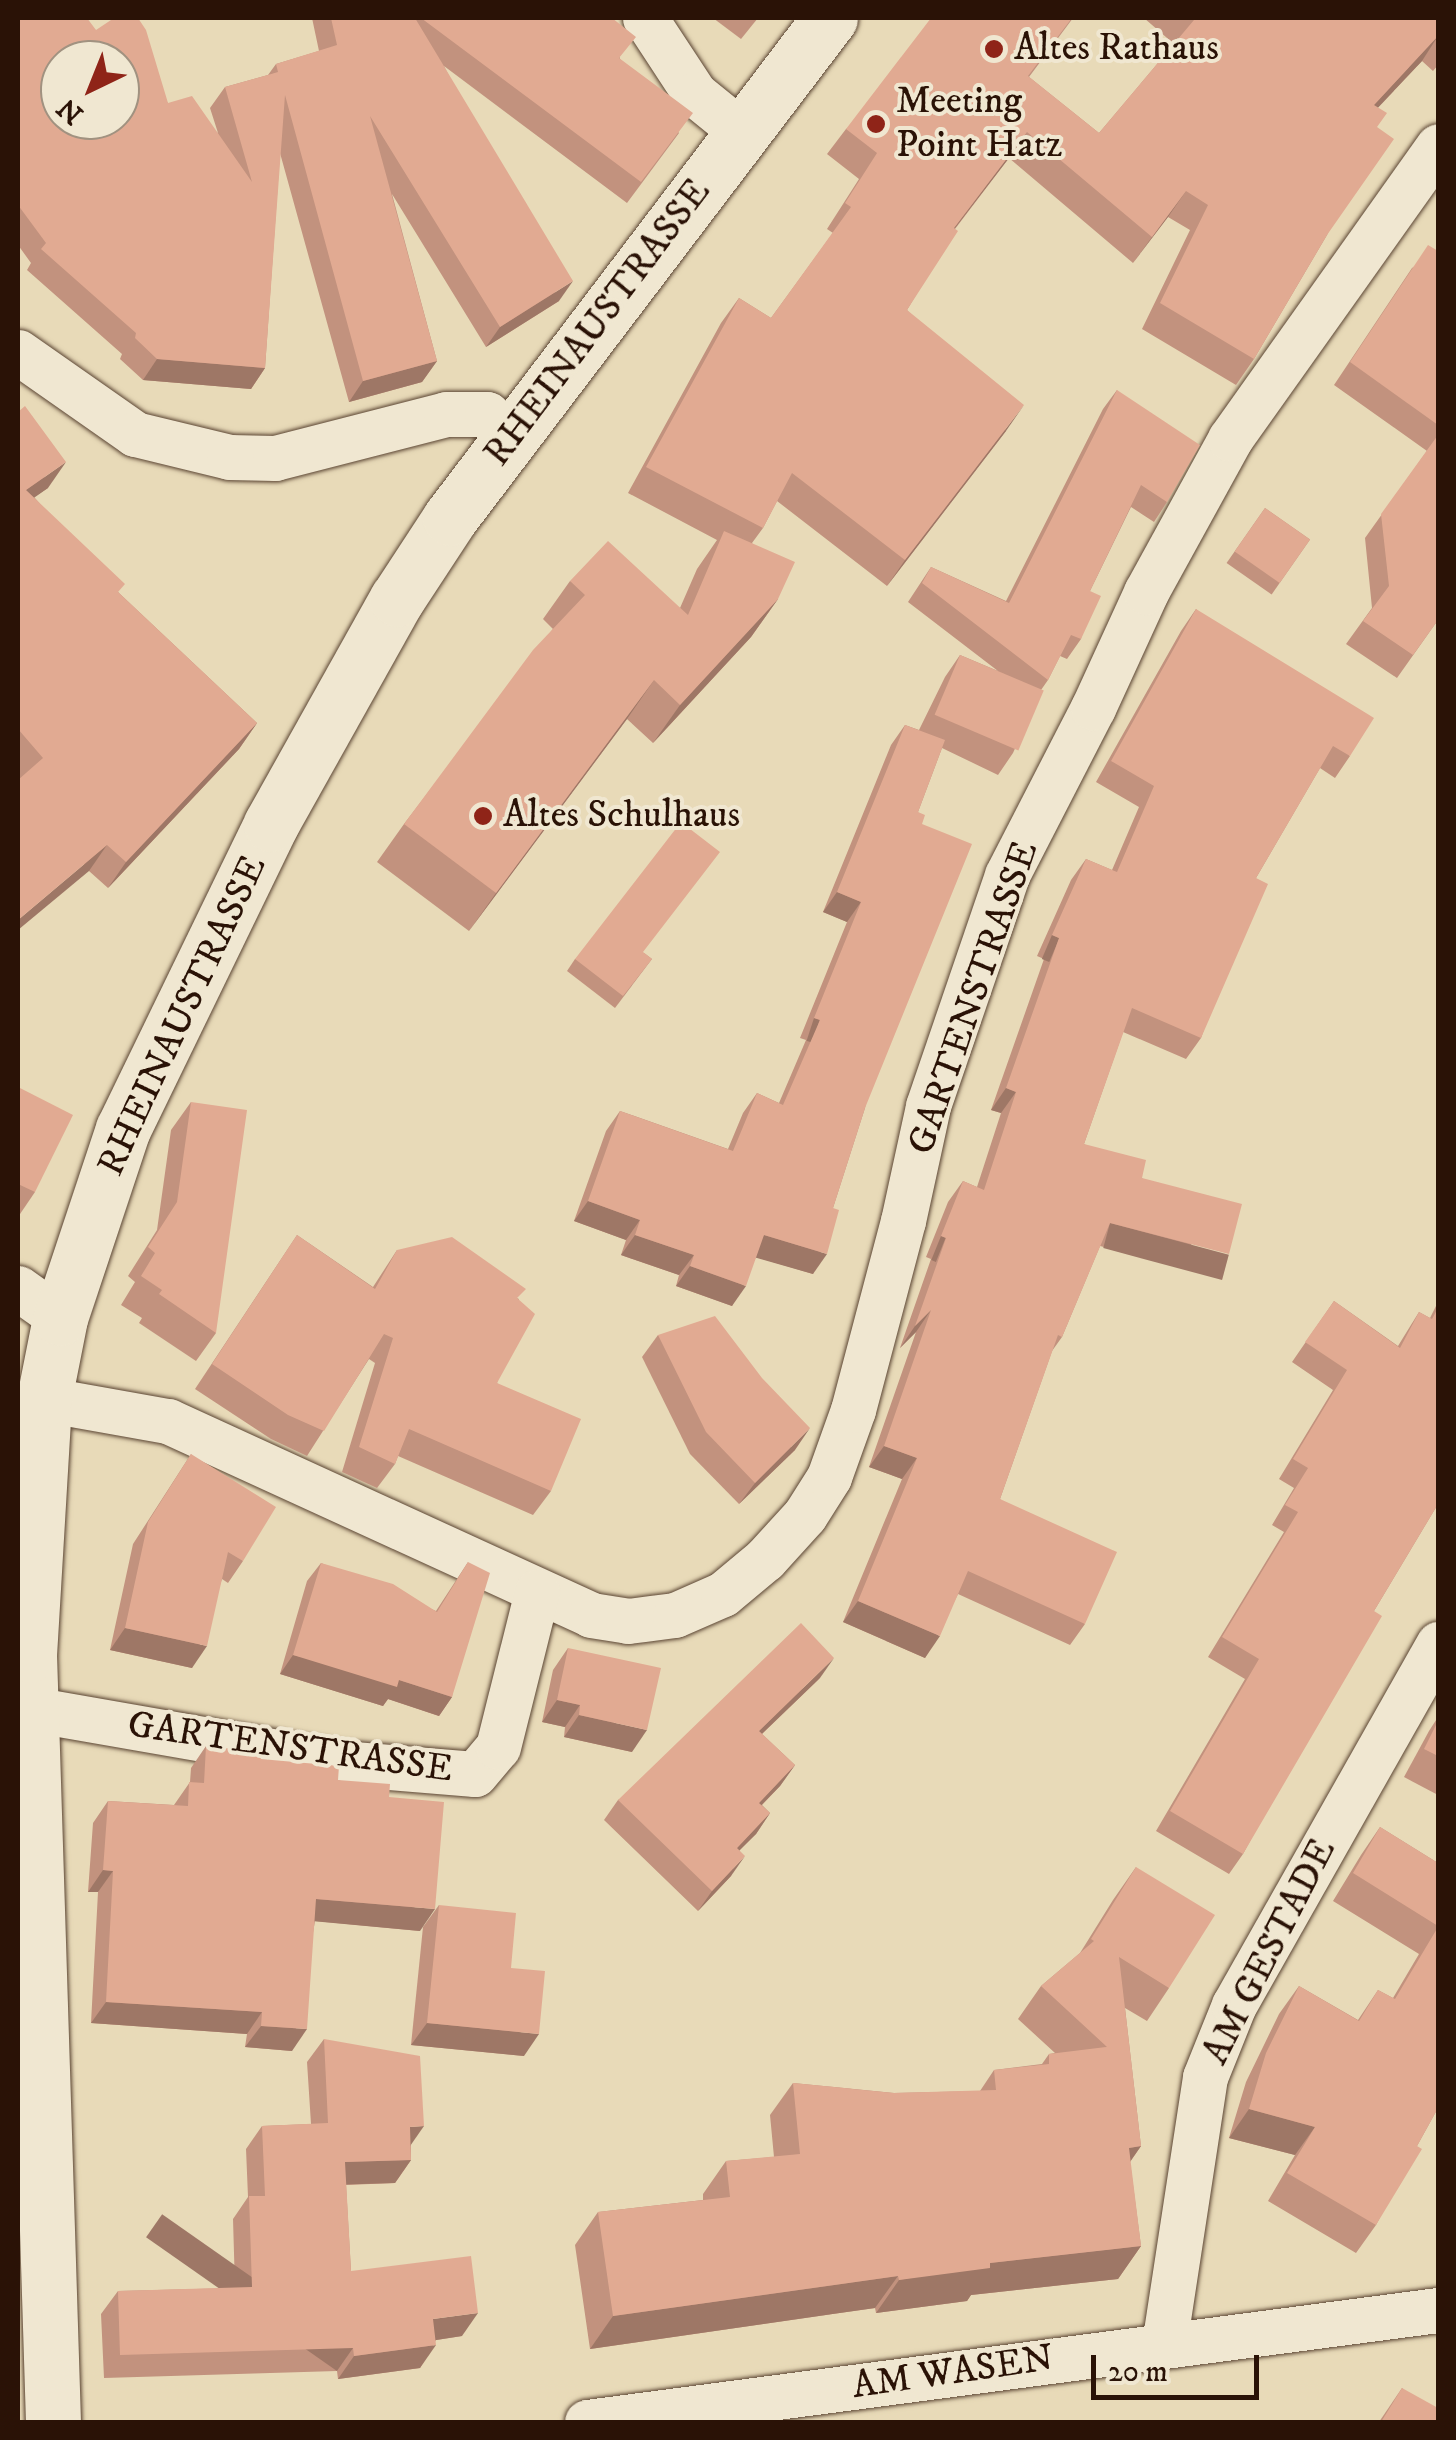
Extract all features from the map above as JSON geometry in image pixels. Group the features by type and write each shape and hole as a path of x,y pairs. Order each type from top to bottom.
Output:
{"street":[{"path":"645,18 695,94 742,132"},
{"name":"RHEINAUSTRASSE","path":"53,2422 32,2293 32,1709 23,1656 44,1399 39,1303 272,824 398,599 450,518 830,18"},
{"name":"GARTENSTRASSE","path":"44,1399 168,1421 592,1615 628,1620 675,1616 723,1594 765,1559 805,1515 830,1477 853,1410 904,1221 928,1106 1007,875 1093,708 1146,592 1230,439 1438,146"},
{"path":"18,352 135,434 230,457 275,458 446,414 487,414 513,437"},
{"name":"GARTENSTRASSE","path":"32,1709 341,1764 475,1774 498,1748 538,1592"},
{"name":"AM GESTADE","path":"1164,2345 1205,2076 1234,2005 1438,1644"},
{"name":"AM WASEN","path":"587,2422 1438,2308"}],"building":[{"path":"18,18 87,18 96,30 114,18 138,18 146,30 168,103 192,96 252,182 225,87 278,72 276,64 337,45 331,18 415,18 573,281 500,327 370,116 437,361 363,381 285,95 265,368 157,359 135,338 136,333 41,249 46,243 18,205"},
{"path":"421,18 612,18 636,37 619,58 693,113 641,182"},
{"path":"931,18 1072,18 1028,76 1099,133 1194,20 1191,18 1438,18 1438,36 1374,105 1387,113 1377,127 1394,139 1327,235 1254,359 1160,303 1208,205 1186,191 1152,237 1027,132 954,228 958,231 907,310 1024,405 905,560 792,473 763,528 646,467 739,298 771,318 851,207 845,203 877,153 846,129"},
{"path":"1428,245 1438,251 1438,425 1350,362"},
{"path":"1117,390 1200,445 1167,502 1141,485 1090,591 1101,596 1081,639 1071,635 1048,680 922,583 931,567 1009,603"},
{"path":"25,406 66,462 26,490 125,584 118,592 257,723 126,862 107,845 18,920 18,780 43,758 18,729 18,412"},
{"path":"1438,435 1438,620 1413,655 1363,621 1389,586 1381,514"},
{"path":"1265,508 1310,540 1280,583 1235,551"},
{"path":"724,531 795,562 778,599 680,705 654,680 496,893 404,824 533,650 585,595 570,581 608,541 688,615"},
{"path":"1196,609 1374,718 1350,756 1333,746 1256,878 1268,884 1201,1038 1132,1008 1084,1144 1146,1160 1142,1178 1242,1204 1229,1254 1110,1223 1062,1337 1058,1335 1000,1499 1117,1552 1085,1624 968,1571 940,1636 858,1601 917,1458 884,1446 931,1310 915,1326 946,1238 941,1236 963,1181 984,1190 1016,1092 1006,1088 1059,938 1052,935 1086,859 1117,872 1154,786 1111,761"},
{"path":"960,655 1044,691 1018,750 935,715"},
{"path":"905,725 945,740 918,812 925,815 922,824 972,844 865,1108 833,1208 839,1210 827,1254 764,1235 746,1286 690,1266 694,1255 635,1235 640,1220 588,1201 620,1111 733,1151 757,1093 783,1105 820,1020 814,1018 861,902 837,892"},
{"path":"681,822 720,852 643,952 652,959 623,996 575,959"},
{"path":"18,1087 73,1115 35,1192 18,1184"},
{"path":"191,1102 247,1110 216,1333 159,1294 162,1290 141,1276 155,1253 148,1247 177,1202"},
{"path":"297,1235 375,1289 397,1250 452,1237 526,1289 517,1298 535,1314 497,1383 581,1419 551,1491 409,1429 395,1464 359,1447 393,1338 384,1334 324,1431 288,1415 212,1364"},
{"path":"1334,1301 1400,1348 1419,1312 1432,1319 1438,1308 1438,1504 1374,1611 1382,1616 1243,1854 1170,1811 1259,1659 1222,1637 1298,1512 1285,1505 1308,1468 1293,1459 1347,1370 1305,1342"},
{"path":"715,1316 762,1378 810,1428 755,1483 706,1432 658,1335"},
{"path":"191,1454 276,1507 243,1561 228,1552 207,1646 125,1628 148,1522"},
{"path":"468,1562 490,1573 452,1697 399,1680 397,1687 293,1655 321,1563 393,1584 437,1612"},
{"path":"801,1623 834,1658 759,1731 795,1765 759,1803 770,1813 737,1848 745,1856 712,1891 618,1800"},
{"path":"568,1648 661,1668 647,1730 579,1715 580,1705 557,1700"},
{"path":"1438,1721 1438,1756 1424,1749"},
{"path":"206,1746 262,1752 261,1759 339,1766 338,1780 390,1784 389,1797 444,1802 435,1909 316,1899 307,2029 261,2026 262,2012 106,2002 113,1871 103,1870 108,1801 188,1806 189,1782 204,1783"},
{"path":"1380,1827 1438,1863 1438,1926 1353,1873"},
{"path":"1136,1867 1215,1915 1169,1988 1119,1957 1141,2146 1129,2148 1141,2246 613,2316 598,2212 730,2197 726,2161 800,2154 793,2083 894,2093 996,2090 994,2070 1049,2064 1049,2054 1107,2047 1041,1986 1094,1941 1091,1939"},
{"path":"439,1905 516,1913 511,1968 545,1971 539,2034 427,2023"},
{"path":"1438,1927 1438,2108 1417,2146 1422,2149 1376,2225 1287,2173 1315,2127 1249,2109 1266,2053 1299,1986 1359,2021 1378,1990 1395,1999"},
{"path":"324,2039 420,2056 424,2126 410,2127 411,2160 345,2162 351,2271 471,2256 478,2313 433,2319 436,2345 354,2356 353,2348 120,2355 118,2291 252,2287 249,2196 265,2196 262,2126 328,2123"},
{"path":"1402,2388 1438,2408 1438,2422 1381,2422"}],"place":[{"name":"Altes Rathaus","path":"994,49"},
{"name":"Meeting Point Hatz","path":"876,124"},
{"name":"Altes Schulhaus","path":"483,816"}]}
